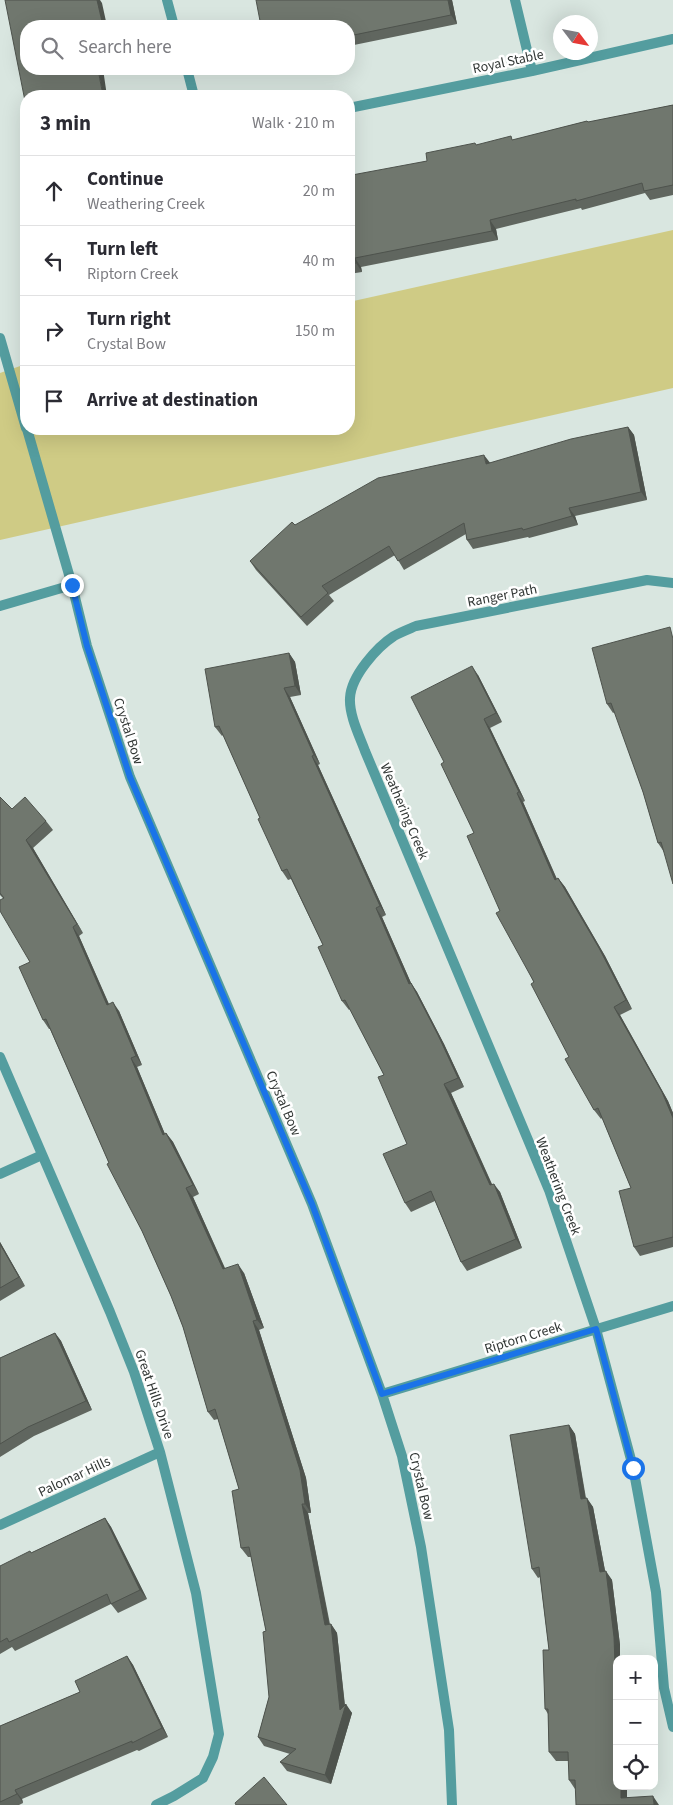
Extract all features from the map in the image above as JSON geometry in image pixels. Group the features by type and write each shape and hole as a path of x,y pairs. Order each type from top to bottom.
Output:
{"street":[{"path":"167,0 172,20"},
{"path":"515,0 532,71"},
{"name":"Royal Stable","path":"355,107 532,71 673,39"},
{"path":"188,75 192,90"},
{"name":"Crystal Bow","path":"0,338 20,407"},
{"name":"Crystal Bow","path":"28,435 72,585 87,646 130,777 312,1204 382,1394 402,1456 421,1547 449,1730 452,1805"},
{"name":"Ranger Path","path":"357,677 373,654 394,636 416,626 647,580 673,583"},
{"path":"0,606 72,585"},
{"name":"Weathering Creek","path":"357,677 353,683 350,699 353,717 365,751 548,1190 596,1329 633,1468 656,1592 664,1688 673,1727"},
{"name":"Great Hills Drive","path":"0,1057 134,1372 160,1452 196,1593 218,1734 213,1758 203,1778 156,1805"},
{"path":"0,1174 42,1155"},
{"name":"Riptorn Creek","path":"382,1394 673,1306"},
{"name":"Palomar Hills","path":"0,1525 160,1452"}],"shaded area":[{"path":"673,230 673,388 0,540 0,373 20,366 20,435 355,435 355,301"}],"building":[{"path":"5,0 97,0 102,20 20,20 20,75 99,75 102,90 23,90"},
{"path":"256,0 448,0 451,15 355,35 355,20 260,20"},
{"path":"673,105 673,185 644,191 642,183 576,201 576,199 490,220 492,231 355,258 355,174 427,161 426,153 475,143 476,145 511,136 512,140"},
{"path":"628,427 641,492 569,508 572,516 523,530 522,528 467,540 464,523 398,561 389,546 322,586 328,593 301,617 250,561 292,522 295,525 378,478 484,455 486,464 571,439"},
{"path":"670,627 673,639 673,884 661,842 658,843 643,792 611,703 607,704 592,648"},
{"path":"289,653 295,686 284,688 314,755 312,756 380,906 376,908 409,984 411,983 458,1078 444,1084 490,1185 494,1184 516,1239 461,1262 431,1191 405,1203 383,1154 407,1144 378,1077 384,1075 345,1000 342,1001 318,947 323,945 287,869 282,871 219,726 215,727 205,669"},
{"path":"472,666 496,713 484,719 519,792 517,793 555,880 558,878 599,948 626,1000 614,1007 662,1092 673,1118 673,1237 634,1247 619,1191 631,1188 598,1108 594,1110 565,1059 569,1057 531,984 534,982 496,913 500,911 467,836 474,833 441,764 444,762 411,697"},
{"path":"0,797 12,809 25,797 46,821 26,840 77,924 73,927 107,1005 113,1002 136,1056 131,1058 163,1135 166,1133 193,1185 186,1188 223,1269 238,1264 257,1320 253,1321 300,1470 305,1504 302,1504 325,1625 331,1624 340,1710 346,1704 325,1775 280,1762 296,1749 258,1737 269,1697 263,1632 266,1631 249,1547 241,1548 232,1491 239,1489 215,1409 208,1412 183,1327 171,1296 142,1231 107,1164 109,1163 46,1019 43,1020 19,967 30,962 0,911 0,900 4,898 0,893"},
{"path":"0,1244 19,1277 0,1288"},
{"path":"55,1333 86,1401 28,1427 0,1444 0,1358"},
{"path":"569,1425 581,1499 587,1498 600,1572 606,1571 614,1637 613,1790 621,1790 621,1798 653,1796 654,1805 576,1805 575,1780 569,1780 568,1752 549,1752 548,1709 545,1709 543,1650 549,1650 539,1567 532,1569 510,1435"},
{"path":"105,1518 140,1590 111,1604 107,1594 9,1642 7,1638 0,1642 0,1566"},
{"path":"127,1656 162,1728 132,1743 132,1741 15,1790 17,1794 0,1802 0,1726 80,1692 75,1681"},
{"path":"264,1777 287,1805 236,1805 235,1803"}],"route":[{"path":"72,585 87,646 130,777 312,1204 382,1394 596,1329 633,1468"}]}
